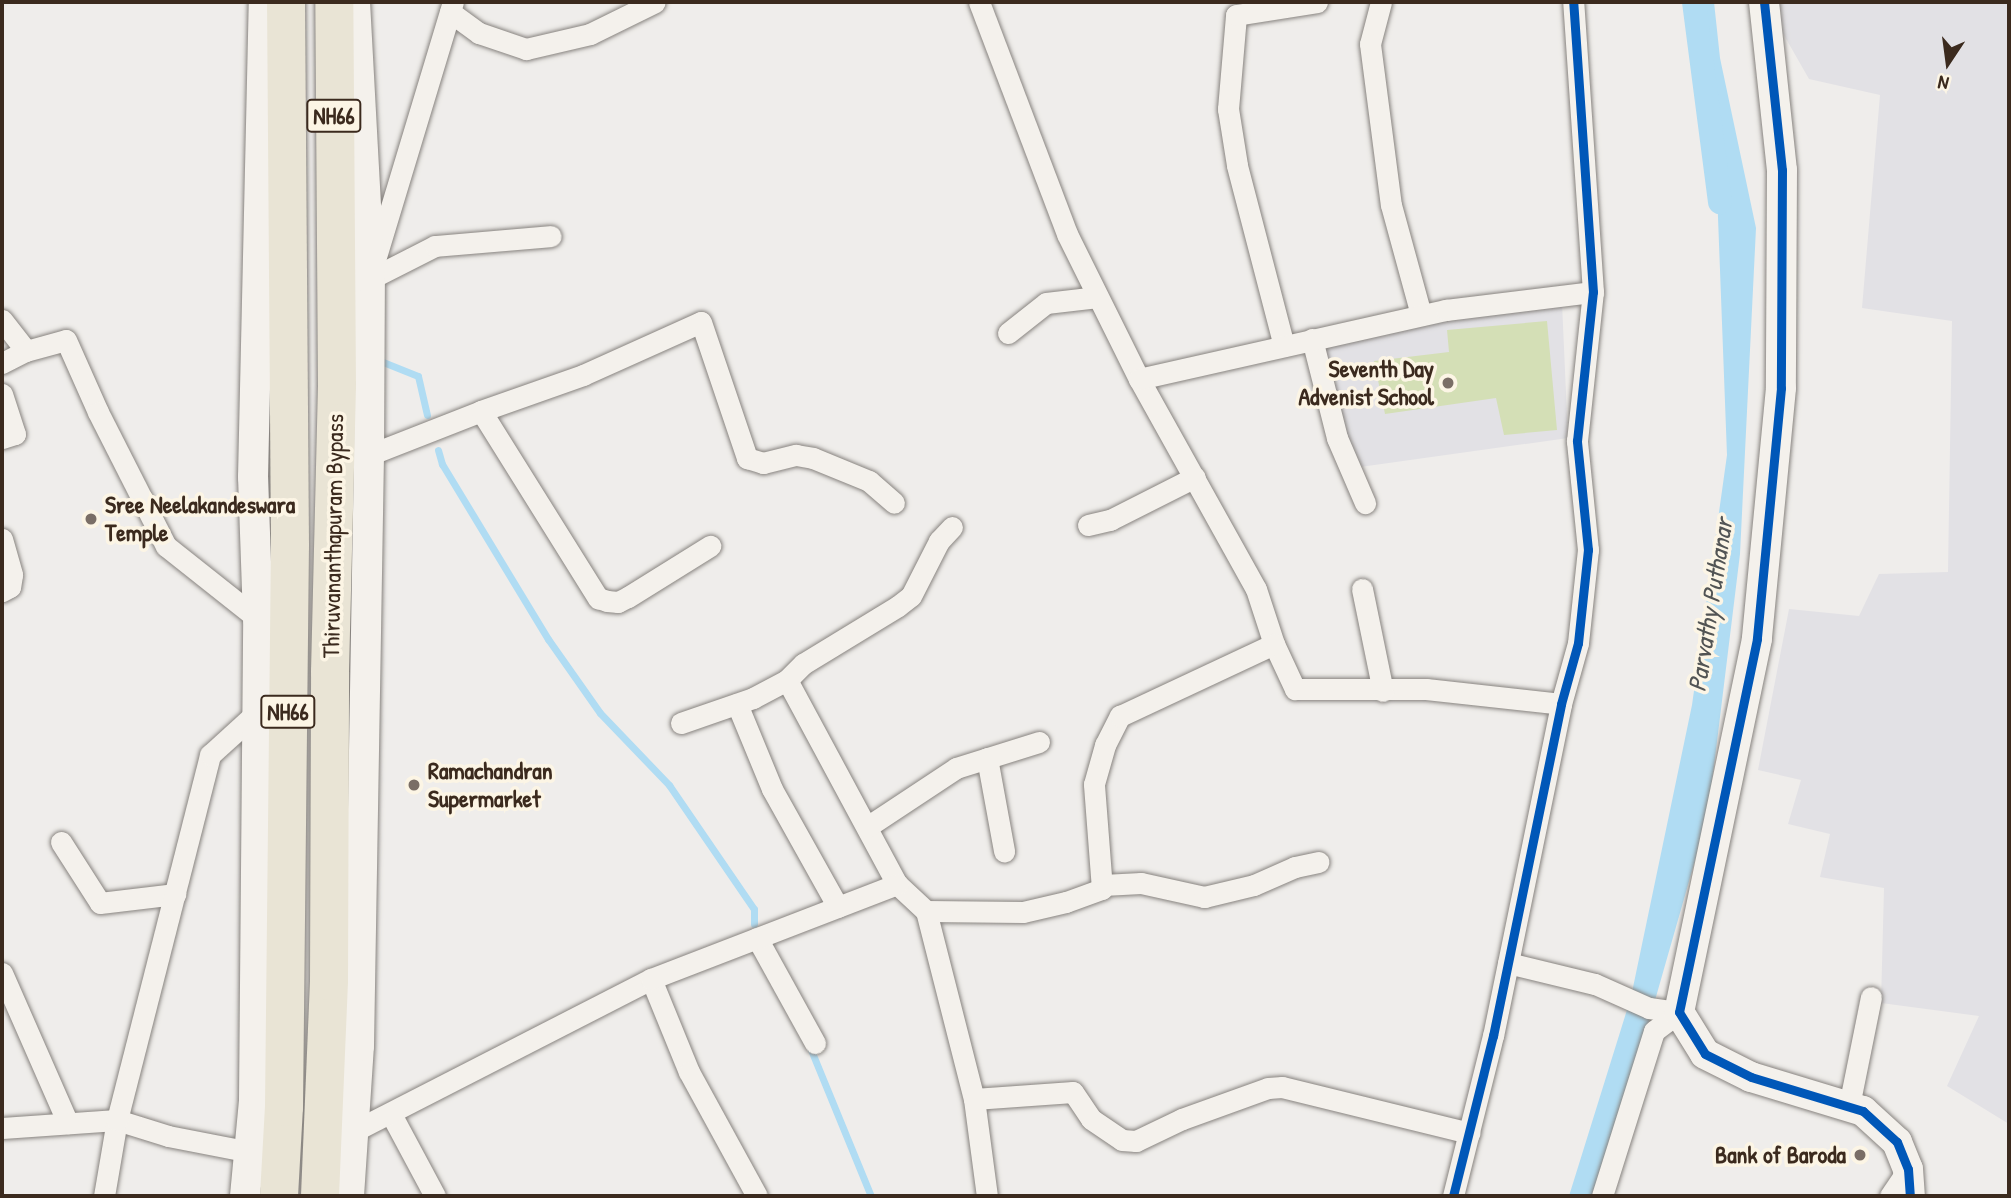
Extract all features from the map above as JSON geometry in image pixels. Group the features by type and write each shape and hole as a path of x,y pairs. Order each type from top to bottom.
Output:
{"highway":[{"name":"Thiruvananthapuram Bypass","path":"279,1196 284,1107 290,545 286,2"},
{"name":"Thiruvananthapuram Bypass","path":"320,1196 329,981 330,685 337,386 334,2"}],"street":[{"path":"245,1196 254,1100 255,714 258,619 253,477 264,2"},
{"name":"Thiruvananthapuram Bypass","path":"349,1196 356,1130 370,279 355,2"},
{"path":"370,279 452,7 479,33 526,49 590,34 655,2"},
{"path":"979,2 1067,234 1139,379 1256,589 1274,645 1295,688 1383,691 1426,689 1561,704"},
{"path":"1284,346 1237,165 1227,109 1235,9 1317,2"},
{"path":"1381,2 1370,44 1391,205 1421,315"},
{"path":"1453,1196 1508,963 1561,704 1578,643 1588,550 1577,441 1593,292 1573,2"},
{"path":"1602,1196 1654,1031 1679,1012 1757,639 1781,388 1782,170 1764,2"},
{"path":"370,279 435,246 551,236"},
{"path":"1139,379 1421,315 1593,292"},
{"path":"1008,333 1046,303 1098,297"},
{"path":"2,320 26,351"},
{"path":"369,455 583,375 701,322 747,458 763,463 796,455 813,458 869,481 894,503"},
{"path":"2,363 26,351 66,340 98,412 166,546 258,619"},
{"path":"1312,340 1337,438 1365,503"},
{"path":"2,394 15,434 2,438"},
{"path":"481,411 598,598 618,602 710,546"},
{"path":"1088,525 1110,520 1195,477"},
{"path":"681,723 737,704 787,680 803,664 911,596 939,541 952,527"},
{"path":"2,539 12,575 10,587 2,591"},
{"path":"1362,589 1383,691"},
{"path":"926,911 1023,912 1095,893 1102,888 1094,783 1105,746 1120,716 1274,645"},
{"path":"787,680 897,884 926,911 974,1100 987,1196"},
{"path":"737,704 772,789 838,907"},
{"path":"104,1196 117,1120 210,755 255,714"},
{"path":"867,827 956,768 1039,742"},
{"path":"987,758 1004,850"},
{"path":"61,842 100,904 175,894"},
{"path":"1102,885 1141,883 1204,897 1254,885 1295,867 1318,862"},
{"path":"356,1130 651,979 897,884"},
{"path":"757,938 815,1043"},
{"path":"1508,963 1607,988 1649,1008 1679,1012"},
{"path":"2,973 68,1123"},
{"path":"651,979 689,1072 757,1196"},
{"path":"1849,1106 1871,997"},
{"path":"1679,1012 1705,1054 1751,1077 1863,1111 1897,1142 1909,1183 1890,1196"},
{"path":"974,1100 1073,1092 1091,1119 1122,1140 1136,1141 1182,1119 1268,1088 1282,1087 1469,1133"},
{"path":"391,1114 435,1196"},
{"path":"2,1128 117,1120 168,1136 250,1152"}],"shaded area":[{"path":"1772,2 2009,2 2009,1124 1947,1086 1979,1016 1881,1003 1884,888 1820,877 1830,834 1788,824 1801,780 1758,770 1789,609 1859,616 1879,574 1948,572 1952,321 1862,308 1880,95 1809,79 1773,16"},
{"name":"Seventh Day Advenist School","path":"1562,303 1568,438 1353,468 1316,328"}],"green space":[{"path":"1547,321 1557,430 1504,435 1496,398 1385,414 1374,361 1449,352 1447,330"}],"water":[{"path":"1695,2 1714,2 1720,58 1756,228 1740,554 1708,815 1599,1196 1569,1196 1631,997 1692,705 1727,455 1714,112"}],"waterway":[{"name":"Parvathy Puthanar","path":"1694,2 1720,202"},
{"path":"378,360 418,376 427,415"},
{"path":"438,450 442,464 548,639 600,713 669,785 754,909 754,924"},
{"path":"809,1045 871,1196"}],"cycle path":[{"path":"1453,1196 1493,1036 1561,704 1578,643 1588,550 1577,441 1593,292 1573,2"},
{"path":"1764,2 1782,170 1781,388 1757,639 1679,1012 1705,1054 1751,1077 1863,1111 1897,1142 1908,1169 1910,1196"}],"place":[{"name":"Seventh Day Advenist School","path":"1448,383"},
{"name":"Sree Neelakandeswara Temple","path":"91,519"},
{"name":"Ramachandran Supermarket","path":"414,785"},
{"name":"Bank of Baroda","path":"1860,1155"}]}
